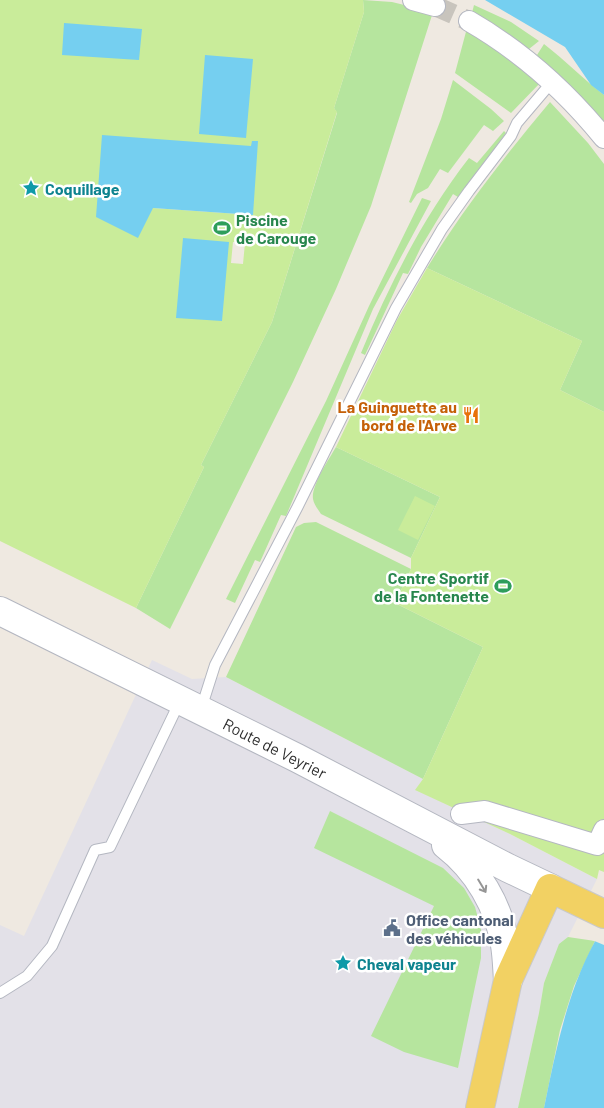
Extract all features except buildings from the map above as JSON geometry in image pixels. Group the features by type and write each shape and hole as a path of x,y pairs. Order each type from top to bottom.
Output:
{"main road":[{"name":"Route de Veyrier","path":"0,611 410,816 508,868 594,909"},
{"path":"410,816 459,856 484,888 492,903 503,937 508,980"},
{"path":"480,1108 508,980 550,888"}],"street":[{"path":"413,0 435,6"},
{"path":"470,21 514,49 552,83 604,138"},
{"path":"461,814 485,811 597,845 604,830"}],"lane":[{"path":"0,993 27,976 52,946 95,850 110,847 215,665 298,508 396,308 442,229 511,136 517,123 552,83"}],"shaded area":[{"path":"152,660 192,679 226,677 423,779 416,790 510,834 597,879 568,937 559,945 544,983 518,1108 0,1108 0,925 24,936"}],"green space":[{"name":"Piscine de Carouge","path":"0,0 363,0 364,12 334,108 337,112 272,322 201,465 204,467 136,608 0,541","holes":["252,141 253,215 153,208 252,146","233,242 245,243 243,264 231,263"]},
{"path":"363,0 392,2 433,12 371,206 336,289 293,382 170,629 136,608 204,467 201,465 272,322 337,113 334,108 364,12"},
{"path":"474,5 511,22 539,41 529,49 526,49 472,13"},
{"path":"467,28 541,82 511,113 455,73"},
{"path":"544,44 604,95 604,125 537,55"},
{"path":"453,80 504,121 493,131 484,125 448,173 440,169 428,188 417,194 411,203 409,202 441,119"},
{"path":"550,102 588,143 604,164 604,412 560,390 582,341 427,268 486,183"},
{"path":"504,131 506,133 458,197 453,194 421,247 408,274 403,273 365,355 361,353 395,277 437,204 469,158 477,163"},
{"path":"422,198 431,201 373,309 286,516 281,515 260,562 255,560 235,603 226,599 326,401 369,306"},
{"name":"Centre Sportif de la Fontenette","path":"427,268 582,341 560,390 604,412 604,872 599,870 597,879 510,834 415,790 423,779 483,647 395,603 411,569 411,558 440,497 336,447 397,320"},
{"path":"336,447 440,497 411,558 321,514 314,503 313,494 321,473"},
{"path":"415,496 435,506 418,540 398,530"},
{"path":"316,522 411,569 395,603 483,647 423,779 226,677 296,527 304,523"},
{"path":"330,811 443,868 464,888 475,907 481,929 481,958 458,1068 404,1052 371,1036 434,906 314,848"},
{"path":"568,937 595,941 574,986 560,1030 544,1108 518,1108 544,983 559,944"}],"water":[{"path":"485,0 604,0 604,95 591,85 565,47"},
{"path":"64,23 142,29 139,60 62,55"},
{"path":"205,55 253,59 246,138 199,134"},
{"path":"102,135 251,146 252,141 258,141 253,215 153,208 138,238 96,217"},
{"path":"183,238 229,242 222,321 176,318"},
{"path":"604,926 604,1108 544,1108 559,1037 573,991 592,947"}],"pier":[{"path":"604,923 604,945 592,940"}],"tunnel":[{"path":"435,6 469,21"}],"place":[{"name":"Coquillage","path":"31,188"},
{"name":"Piscine de Carouge","path":"222,228"},
{"name":"La Guinguette au bord de l'Arve","path":"471,415"},
{"name":"Centre Sportif de la Fontenette","path":"503,586"},
{"name":"Office cantonal des véhicules","path":"392,928"},
{"name":"Cheval vapeur","path":"343,963"}]}
